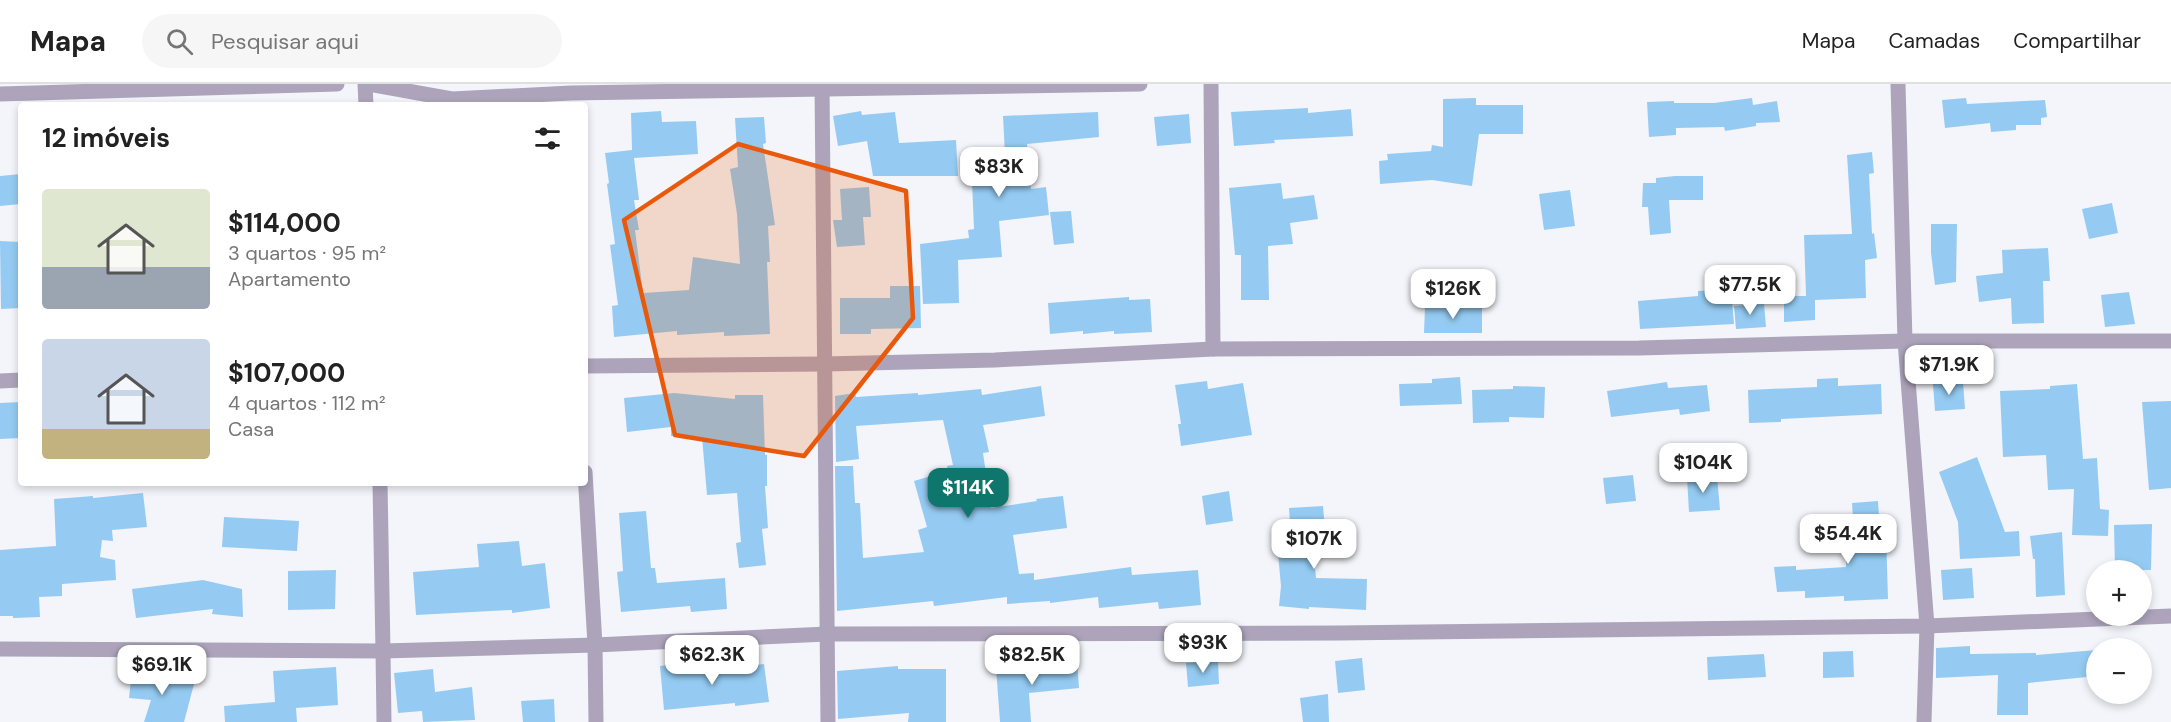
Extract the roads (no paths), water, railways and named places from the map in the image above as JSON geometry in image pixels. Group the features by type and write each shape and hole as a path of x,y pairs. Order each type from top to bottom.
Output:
{"street":[{"path":"0,94 337,84"},
{"path":"365,84 366,102"},
{"path":"369,84 452,99 822,87 1140,84"},
{"path":"1211,84 1213,349"},
{"path":"1898,84 1905,340 1927,626 1924,722"},
{"path":"822,87 828,722"},
{"path":"588,366 825,364 1006,359 1213,349 1639,348 1905,340 2171,341"},
{"path":"0,381 18,380"},
{"path":"380,486 384,722"},
{"path":"586,486 595,645 596,722"},
{"path":"0,649 383,651 595,645 827,634 1340,633 1927,626 2171,616"}]}
